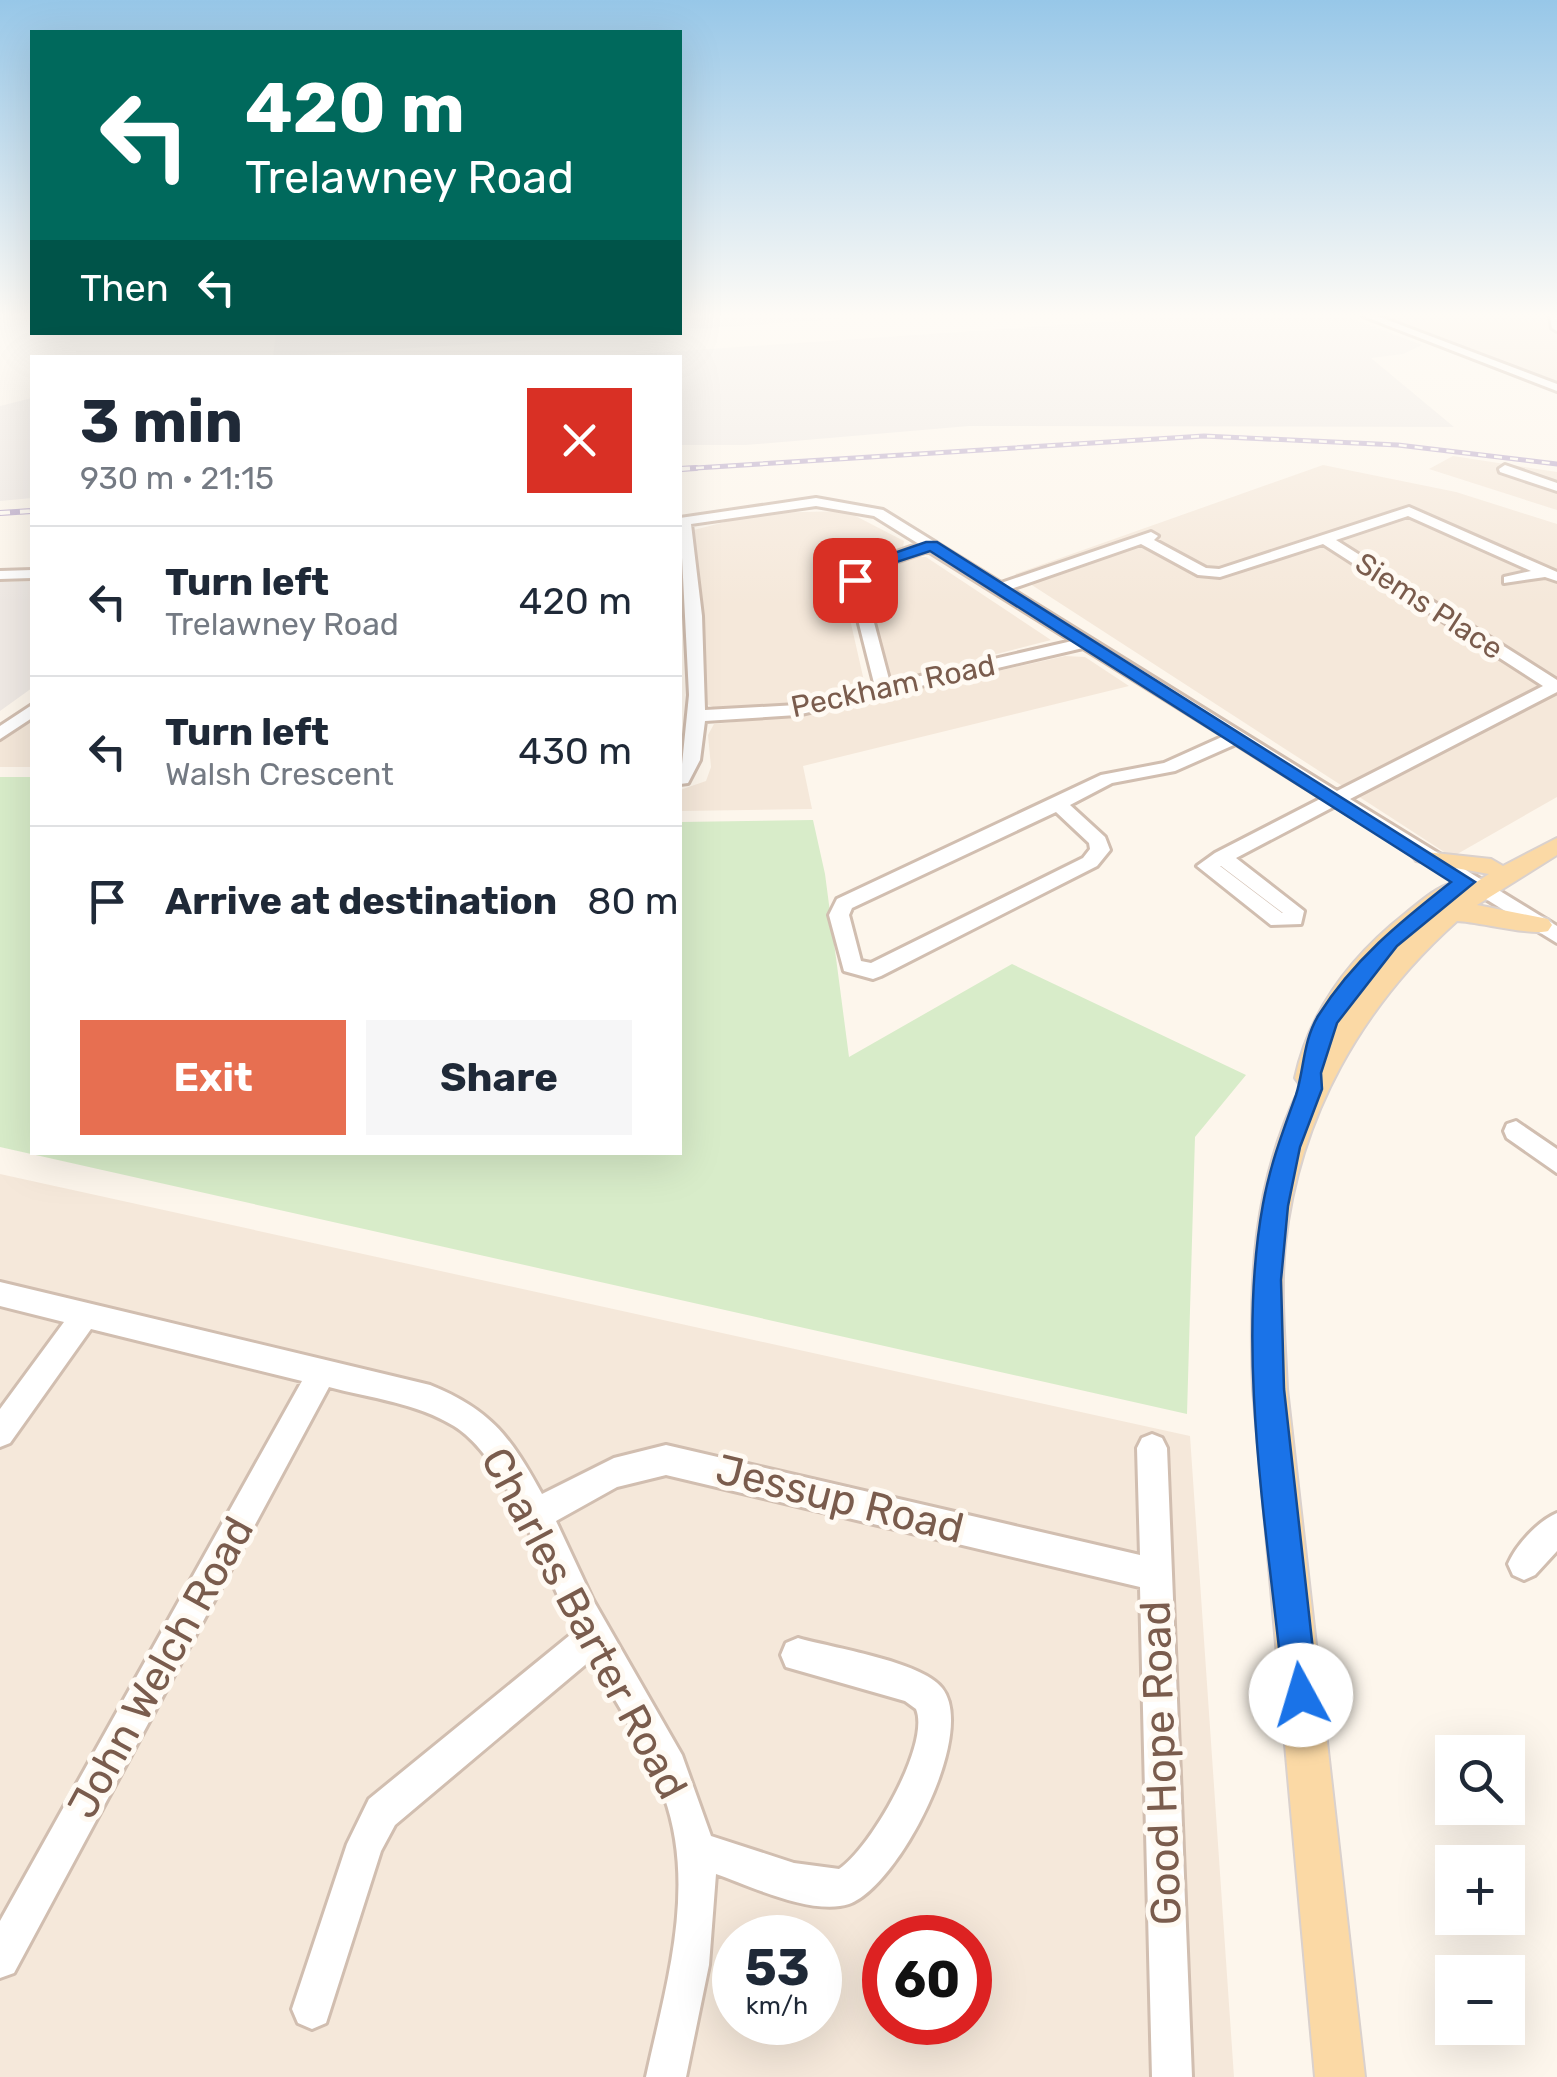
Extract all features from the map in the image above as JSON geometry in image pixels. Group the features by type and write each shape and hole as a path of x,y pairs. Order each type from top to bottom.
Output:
{"main road":[{"path":"1310,1089 1309,1073 1326,1022 1348,990 1398,933 1557,828"},
{"path":"1340,2077 1270,1389 1269,1244 1288,1147 1310,1089 1376,990 1478,880 1557,845"},
{"path":"1424,856 1478,880"},
{"path":"1452,912 1493,914 1548,931"}],"street":[{"path":"1506,470 1557,486"},
{"path":"682,779 695,757 698,716 682,521 767,507 829,503 878,513 1424,856"},
{"name":"Siems Place","path":"1328,540 1409,511 1552,575"},
{"path":"1002,588 1148,538 1203,572 1215,573 1328,540"},
{"name":"Siems Place","path":"1328,540 1556,686"},
{"path":"884,690 855,580 870,566 932,546"},
{"path":"0,575 30,574"},
{"path":"1509,580 1552,575"},
{"name":"Peckham Road","path":"698,716 797,710 1086,642"},
{"path":"1222,857 1556,686"},
{"path":"0,734 30,712"},
{"path":"1058,804 1098,841 1100,850 1090,862 874,971 852,966 839,915 844,904 1108,778 1169,767 1237,736"},
{"path":"1478,880 1548,931"},
{"path":"1516,1131 1557,1163"},
{"name":"Charles Barter Road","path":"0,1294 430,1400 466,1417 497,1449 666,1762 696,1849 692,1950 666,2077"},
{"path":"0,1433 85,1314"},
{"name":"John Welch Road","path":"0,1959 321,1374"},
{"name":"Good Hope Road","path":"1152,1448 1153,1574 1172,2077"},
{"name":"Jessup Road","path":"536,1516 590,1482 632,1464 666,1460 1153,1574"},
{"path":"1524,1564 1557,1528"},
{"path":"312,2009 365,1844 382,1812 596,1636"},
{"path":"696,1849 808,1883 833,1889 848,1886 869,1872 918,1782 931,1753 937,1722 934,1703 927,1695 912,1686 798,1655"}],"shaded area":[{"path":"0,413 30,413 30,498 0,501"},
{"path":"682,413 1437,413 1454,427 969,426 746,445 682,445"},
{"path":"1453,456 1557,472 1557,510 1429,469"},
{"path":"1323,465 1456,492 1557,524 1557,797 1452,857 1015,574"},
{"path":"846,511 904,541 903,547 846,567 840,575 864,681 860,687 793,704 713,707 702,702 690,531 760,513"},
{"path":"911,557 926,557 1051,640 901,679 888,675 861,582 872,570"},
{"path":"30,581 30,689 0,711 0,582"},
{"path":"1065,656 1085,657 1129,686 803,766 812,809 682,811 682,789 706,781 711,767 708,735 714,724 796,716"},
{"path":"30,718 30,767 0,767 0,740"},
{"path":"0,1174 1190,1436 1234,2077 0,2077"}],"green space":[{"path":"0,777 30,777 30,1154 0,1147"},
{"path":"813,820 825,874 849,1057 1012,964 1246,1075 1195,1137 1187,1414 36,1155 682,1155 682,822"}],"railway":[{"path":"682,469 1204,436 1398,445 1557,464"},
{"path":"682,469 696,468"},
{"path":"0,513 30,511"}],"route":[{"path":"855,580 870,566 932,546 1465,882 1390,941 1354,980 1326,1022 1309,1073 1310,1089 1288,1147 1275,1206 1268,1280 1270,1389 1301,1695"}]}
